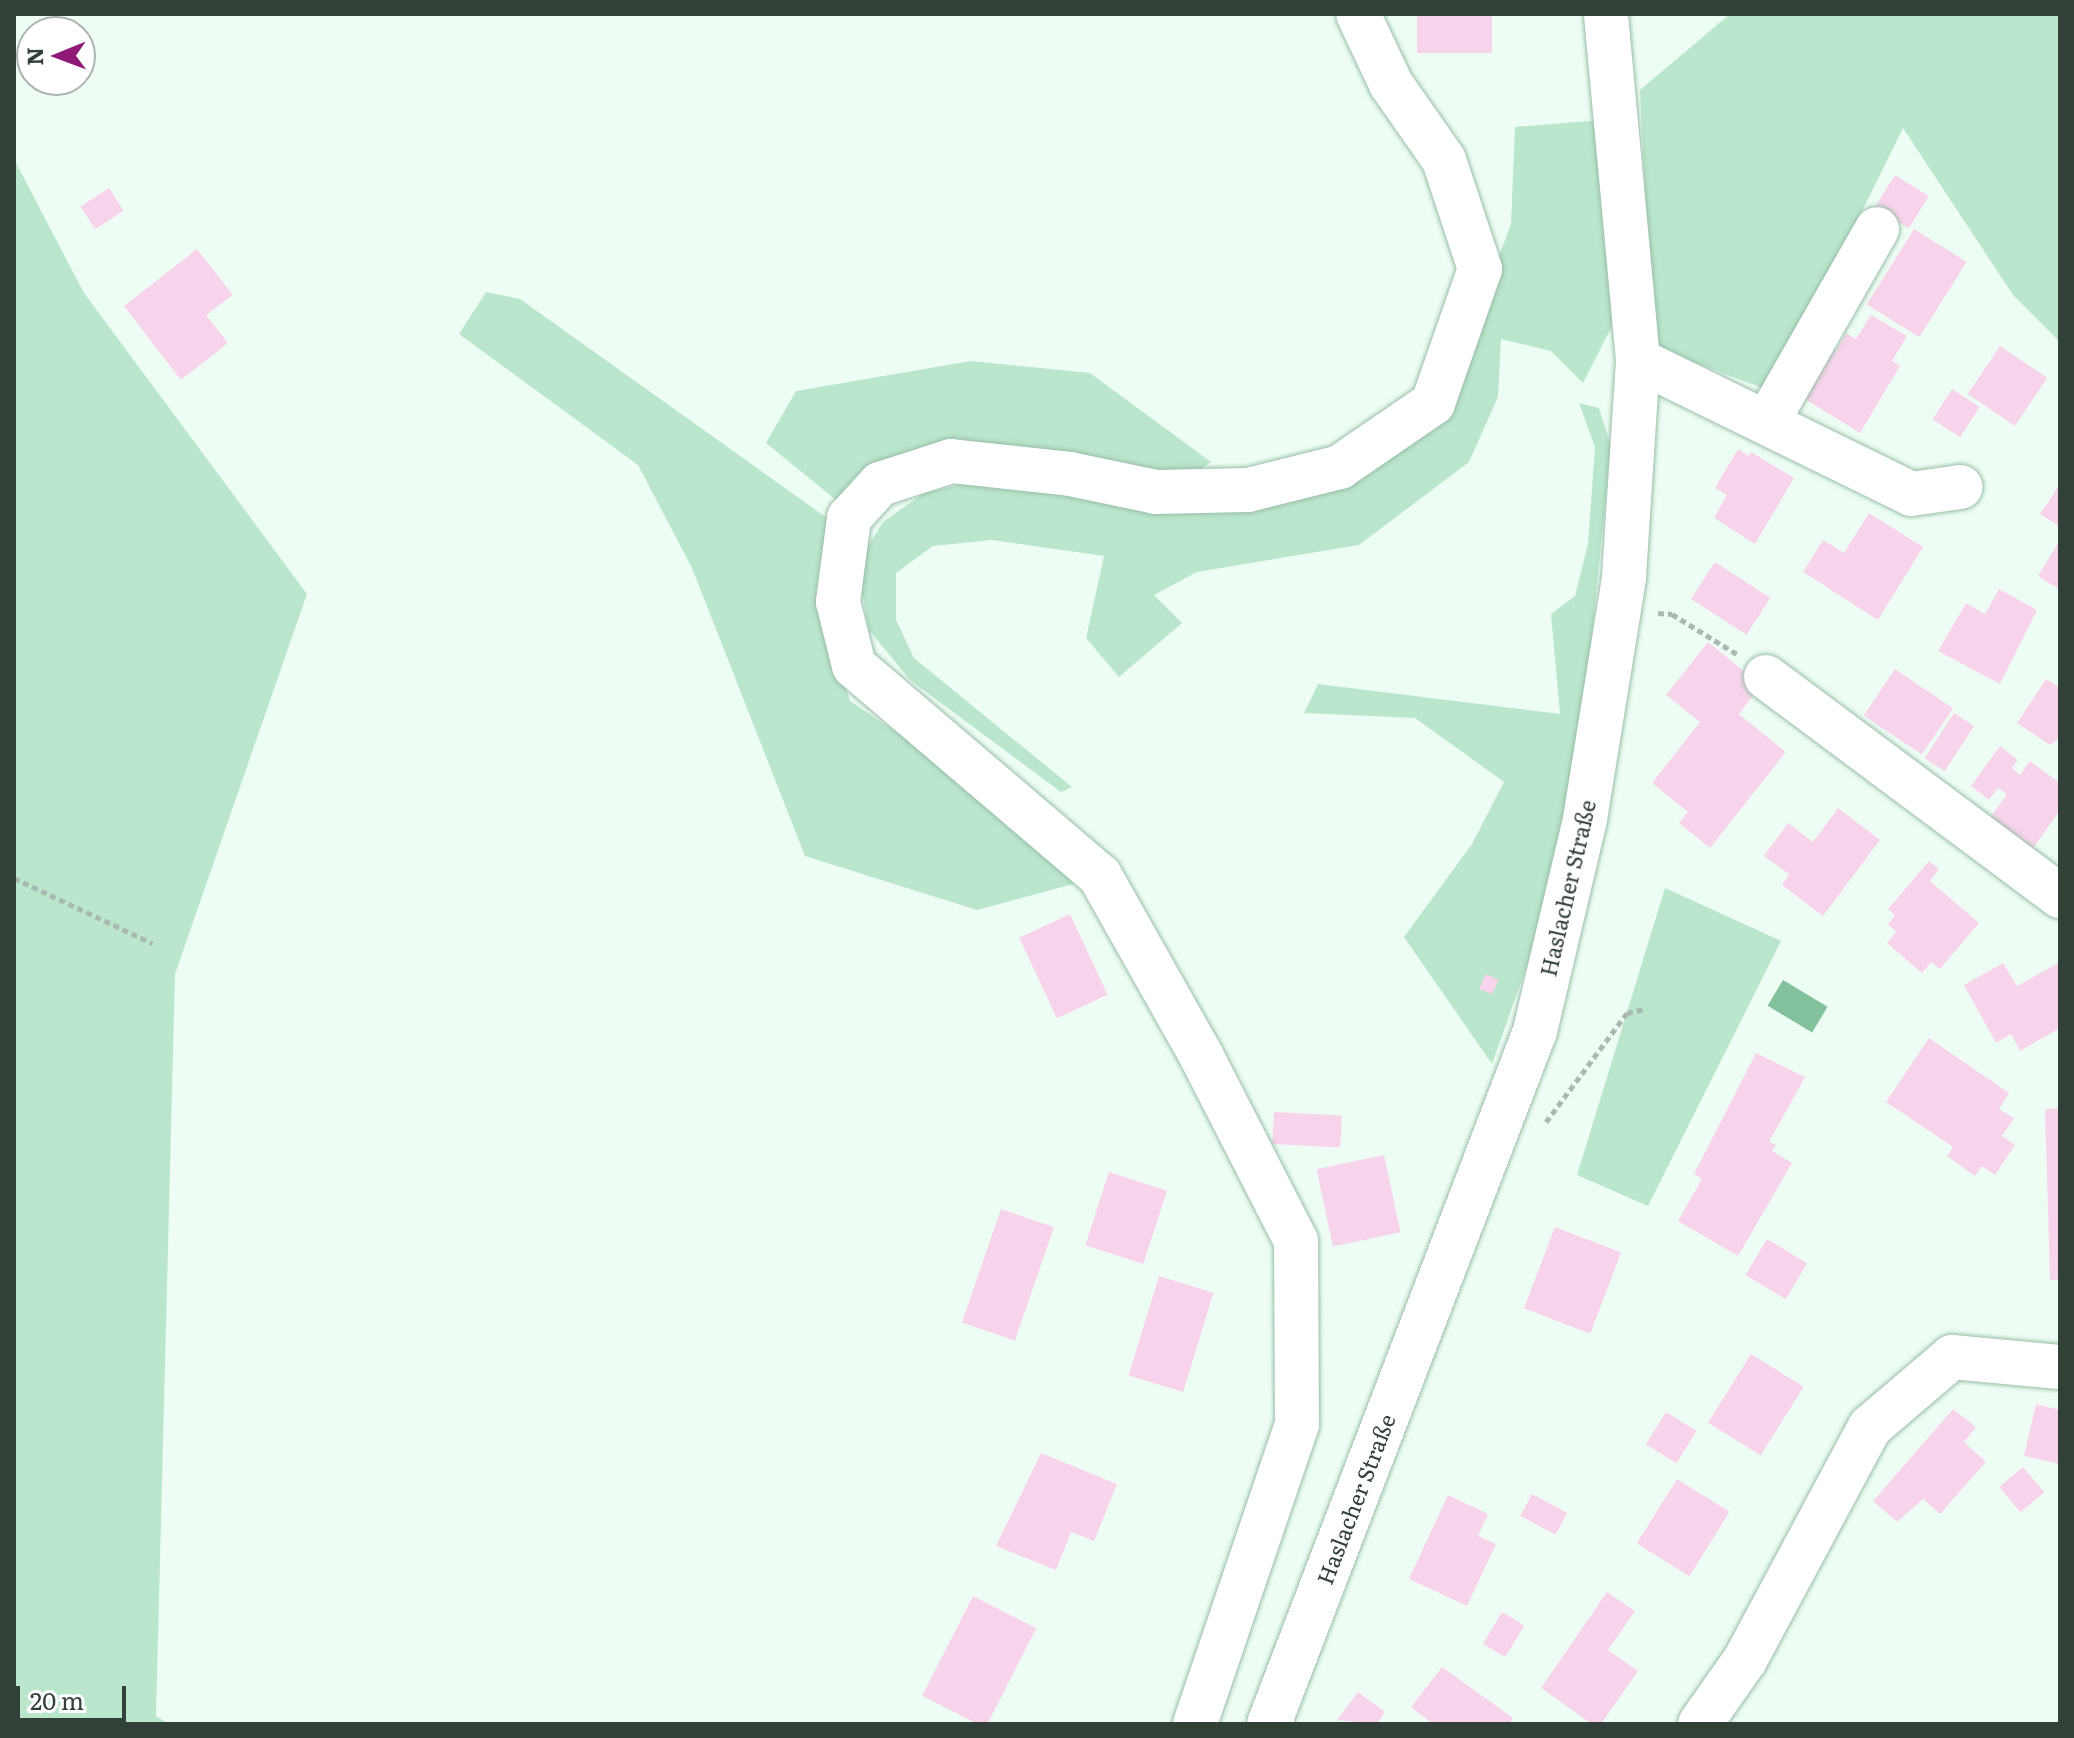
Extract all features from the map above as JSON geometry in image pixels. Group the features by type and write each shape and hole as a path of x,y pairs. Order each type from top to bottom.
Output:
{"street":[{"path":"1195,1724 1297,1424 1296,1241 1202,1057 1100,876 854,666 838,602 849,518 880,484 951,461 1070,474 1156,492 1248,490 1340,467 1433,403 1480,269 1444,160 1391,84 1358,14"},
{"name":"Haslacher Straße","path":"1269,1724 1535,1031 1585,819 1619,609 1638,360 1606,14"},
{"path":"1767,422 1877,229"},
{"path":"1638,360 1911,494 1961,487"},
{"path":"1766,677 2060,896"},
{"path":"1700,1724 1745,1660 1870,1427 1952,1357 2060,1367"}],"path":[{"path":"1619,609 1672,614 1766,677"},
{"path":"14,878 152,943"},
{"path":"1539,1130 1627,1013 1645,1009"}],"shaded area":[{"path":"1730,14 2060,14 2060,342 2013,295 1903,128 1773,392 1653,347 1640,90"},
{"path":"1602,120 1612,326 1583,383 1551,351 1501,339 1498,397 1469,462 1359,545 1197,572 1154,595 1182,623 1119,677 1086,638 1104,556 992,540 933,546 896,573 896,620 914,658 1072,787 1061,792 910,680 869,630 857,564 883,522 924,493 989,478 1140,506 1379,461 1495,267 1511,224 1515,127"},
{"path":"14,159 84,293 307,594 175,974 156,1716 169,1724 14,1724"},
{"path":"486,292 520,299 827,518 816,591 850,701 981,789 1084,881 977,910 805,856 692,568 638,465 459,334"},
{"path":"971,361 1090,373 1211,462 1185,481 1070,463 836,500 766,443 796,391"},
{"path":"1579,403 1599,408 1611,446 1579,762 1536,940 1492,1064 1404,937 1472,844 1504,782 1415,718 1304,713 1318,684 1560,714 1551,614 1575,596 1588,544 1595,447"},
{"path":"1665,888 1781,941 1648,1206 1577,1175"},
{"path":"1783,980 1828,1007 1812,1032 1768,1006"}],"building":[{"path":"1417,14 1492,14 1492,53 1417,53"},
{"path":"1895,175 1929,196 1909,228 1875,207"},
{"path":"109,188 124,211 95,229 80,207"},
{"path":"1914,229 1967,262 1919,337 1867,304"},
{"path":"197,249 233,295 206,315 228,343 181,380 124,306"},
{"path":"1871,315 1907,336 1892,361 1900,366 1860,433 1805,399 1831,348 1836,351 1846,333 1856,339"},
{"path":"2000,346 2047,378 2015,426 1968,394"},
{"path":"1952,389 1980,407 1960,437 1932,419"},
{"path":"1738,449 1748,456 1751,452 1794,478 1755,544 1714,518 1727,495 1715,488"},
{"path":"2060,484 2060,527 2040,514"},
{"path":"1869,513 1923,547 1878,620 1803,572 1823,540 1844,553"},
{"path":"2060,540 2060,590 2038,576"},
{"path":"1715,562 1770,598 1746,635 1691,599"},
{"path":"1999,589 2037,610 2000,684 1938,651 1966,603 1985,614"},
{"path":"1708,642 1761,685 1739,714 1786,752 1710,848 1679,823 1688,812 1652,783 1700,722 1666,695"},
{"path":"1895,669 1953,708 1922,755 1864,715"},
{"path":"2046,679 2060,688 2060,738 2050,745 2017,723"},
{"path":"1954,713 1974,726 1945,771 1925,758"},
{"path":"2000,746 2018,760 2012,768 2020,775 2030,761 2060,783 2060,810 2032,850 1989,819 2007,794 1998,788 1989,800 1971,786"},
{"path":"1838,808 1880,840 1823,916 1782,885 1789,874 1764,856 1788,823 1813,842"},
{"path":"1929,861 1939,869 1930,881 1979,923 1940,969 1931,962 1922,973 1887,943 1896,932 1888,924 1895,915 1888,909"},
{"path":"1070,914 1108,995 1057,1018 1019,938"},
{"path":"2060,962 2060,1028 2020,1051 2011,1034 1996,1043 1964,985 2003,963 2017,986"},
{"path":"1486,974 1499,980 1492,994 1479,989"},
{"path":"1929,1038 2009,1093 1999,1109 2014,1118 2002,1136 2015,1145 1995,1175 1982,1166 1975,1176 1947,1156 1953,1147 1886,1102"},
{"path":"1756,1053 1805,1077 1769,1142 1776,1145 1772,1151 1792,1163 1738,1256 1678,1221 1702,1179 1694,1174"},
{"path":"2060,1108 2060,1279 2050,1280 2045,1109"},
{"path":"1274,1112 1342,1116 1340,1148 1272,1144"},
{"path":"1384,1155 1400,1232 1333,1247 1317,1169"},
{"path":"1109,1172 1167,1191 1143,1264 1085,1245"},
{"path":"1001,1209 1054,1227 1015,1341 962,1322"},
{"path":"1555,1227 1621,1252 1590,1334 1524,1308"},
{"path":"1767,1239 1807,1263 1786,1299 1745,1275"},
{"path":"1159,1276 1214,1293 1183,1392 1129,1375"},
{"path":"1751,1354 1804,1387 1761,1456 1708,1423"},
{"path":"2036,1404 2060,1410 2060,1464 2024,1456"},
{"path":"1953,1409 1976,1427 1964,1442 1986,1462 1940,1514 1923,1499 1897,1522 1873,1501"},
{"path":"1666,1412 1697,1431 1676,1463 1646,1444"},
{"path":"1041,1453 1117,1484 1094,1541 1071,1532 1056,1570 996,1546"},
{"path":"2023,1467 2044,1492 2020,1512 1999,1487"},
{"path":"1677,1479 1730,1512 1689,1576 1637,1543"},
{"path":"1532,1494 1567,1513 1556,1535 1520,1516"},
{"path":"1448,1495 1488,1514 1478,1536 1496,1544 1467,1606 1409,1579"},
{"path":"1607,1592 1635,1611 1608,1650 1638,1671 1601,1724 1592,1724 1541,1688"},
{"path":"973,1596 1036,1628 987,1724 978,1724 922,1696"},
{"path":"1502,1612 1524,1625 1505,1657 1483,1644"},
{"path":"1442,1667 1513,1718 1509,1724 1433,1724 1411,1707"},
{"path":"1358,1692 1385,1712 1377,1724 1337,1720"}]}
